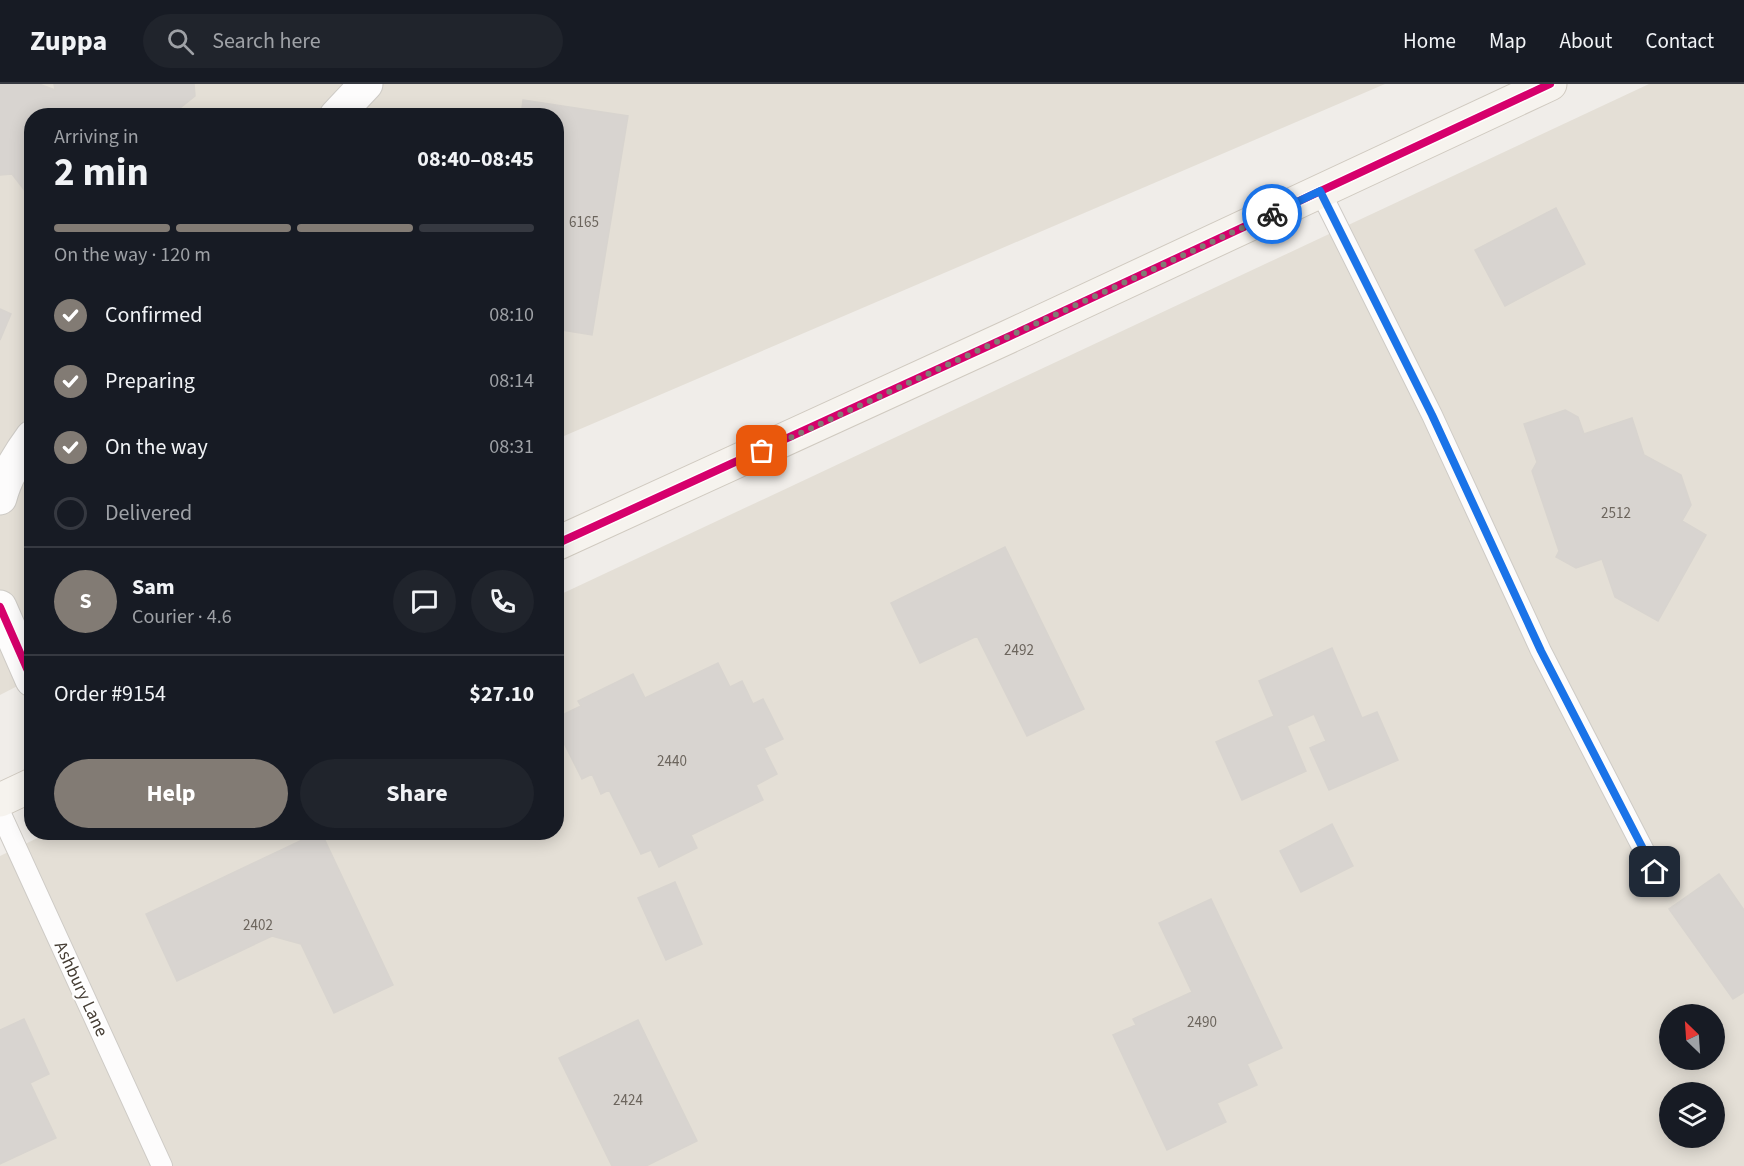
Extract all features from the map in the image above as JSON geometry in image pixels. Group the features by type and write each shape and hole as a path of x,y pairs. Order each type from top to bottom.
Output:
{"main road":[{"path":"564,540 1008,338 1550,84"},
{"path":"0,800 24,789"}],"street":[{"path":"344,108 366,84"},
{"path":"0,498 3,486 24,448"},
{"path":"1,611 24,662"}],"lane":[{"path":"1320,191 1432,415 1541,651 1655,872"},
{"name":"Ashbury Lane","path":"0,812 162,1166"}],"shaded area":[{"path":"0,84 1385,84 564,436 564,108 24,108 24,683 0,695"},
{"path":"1649,84 1744,84 1744,1166 0,1166 0,856 33,840 564,840 564,593"}],"building":[{"path":"0,84 39,84 55,90 54,84 194,84 195,96 180,108 24,108 24,190 12,174 0,175"},
{"path":"523,100 628,116 592,335 564,330 564,108 522,108"},
{"path":"1556,208 1585,264 1505,306 1475,250"},
{"path":"0,309 11,314 0,340"},
{"path":"1565,410 1578,417 1584,434 1632,418 1644,455 1681,475 1691,505 1682,521 1706,535 1658,621 1615,597 1602,559 1576,568 1556,557 1559,551 1532,471 1537,462 1524,424"},
{"path":"1005,547 1084,709 1027,736 977,636 920,663 891,603"},
{"path":"1332,648 1362,718 1377,712 1398,760 1329,790 1310,748 1326,741 1314,714 1287,726 1306,771 1242,800 1216,742 1274,716 1259,681"},
{"path":"718,663 730,687 742,681 753,704 763,699 783,739 764,748 777,774 756,785 763,800 691,835 697,848 659,867 651,850 641,854 609,790 601,794 592,774 582,779 564,743 564,714 581,706 578,701 633,674 645,698"},
{"path":"1332,824 1353,866 1301,892 1280,851"},
{"path":"302,840 325,840 393,985 334,1013 301,944 272,936 177,981 146,914"},
{"path":"1719,874 1744,910 1744,992 1733,999 1669,909"},
{"path":"675,882 702,944 666,960 638,898"},
{"path":"1211,899 1282,1048 1247,1064 1257,1085 1217,1103 1226,1122 1167,1150 1113,1035 1136,1025 1133,1019 1192,992 1159,923"},
{"path":"24,1019 49,1074 30,1083 56,1138 0,1164 0,1030"},
{"path":"638,1020 697,1141 646,1166 612,1166 559,1058"}],"cycle path":[{"path":"564,540 1008,337 1550,84"},
{"path":"0,607 24,662"}],"way so far":[{"path":"762,451 1272,214"}],"route":[{"path":"1272,214 1320,191 1432,415 1541,651 1655,872"}]}
